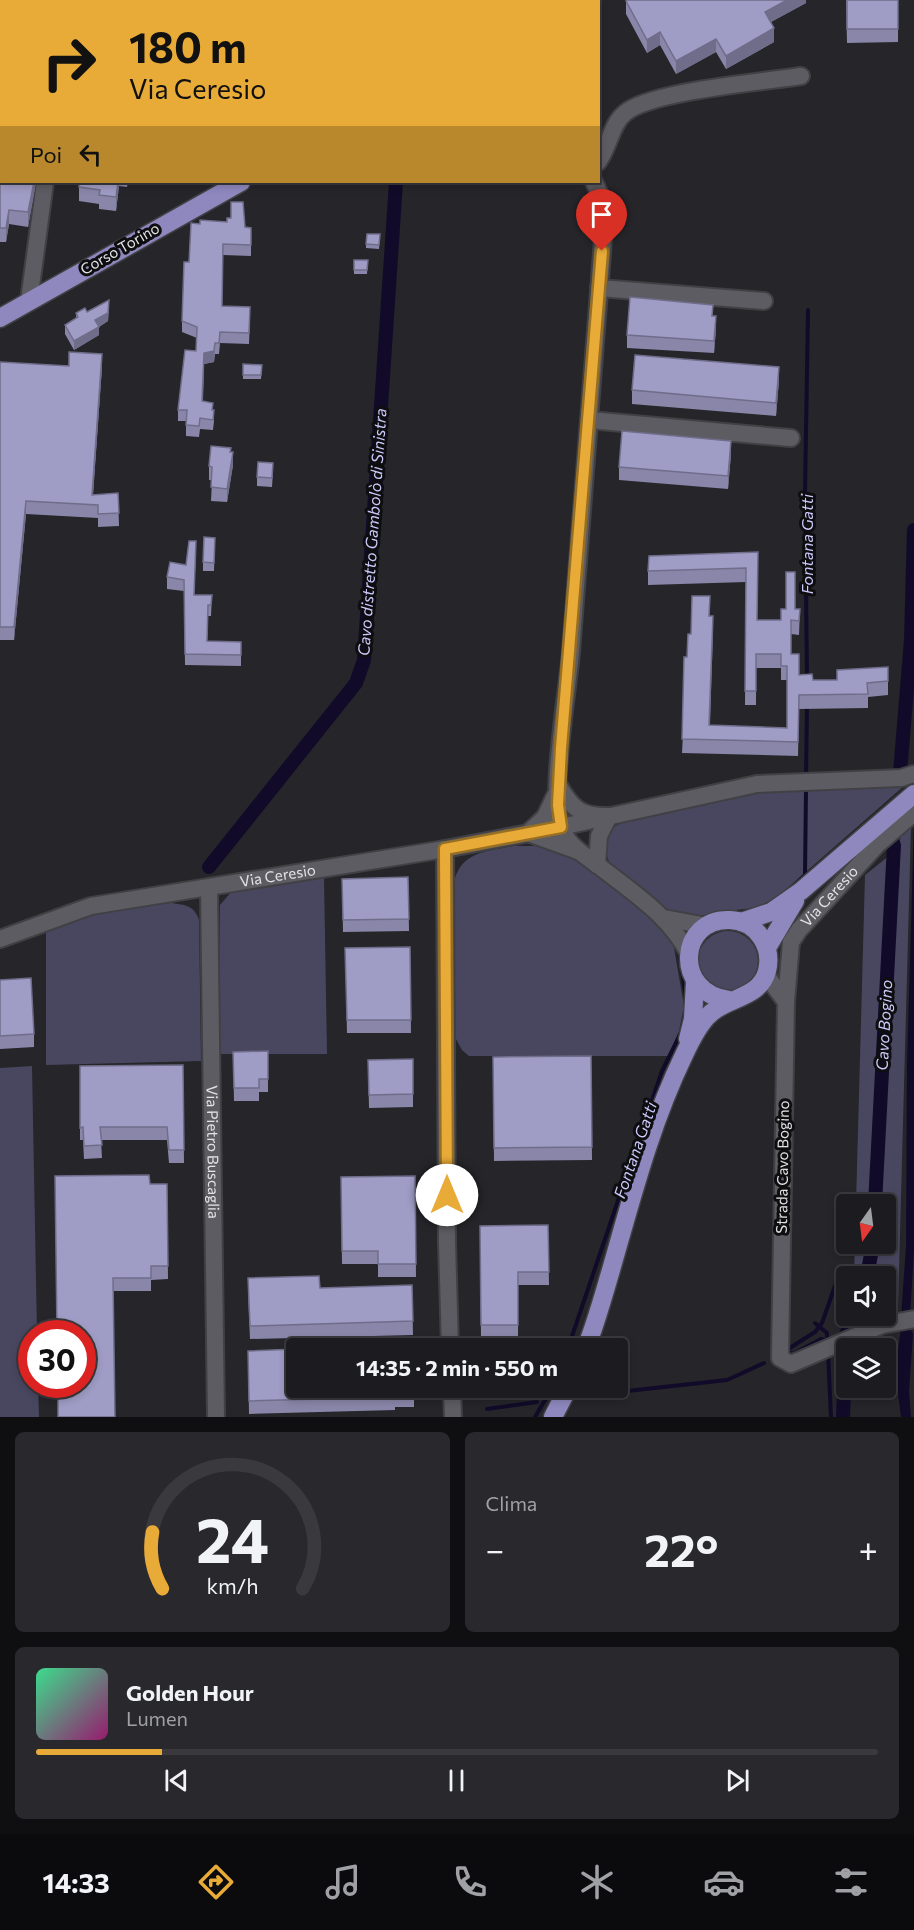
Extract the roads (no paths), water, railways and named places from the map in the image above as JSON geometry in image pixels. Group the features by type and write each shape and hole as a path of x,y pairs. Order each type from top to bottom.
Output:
{"main road":[{"name":"Corso Torino","path":"0,318 239,183"},
{"path":"685,1052 693,1019 694,981 689,968 689,954 695,938 707,926 723,920 741,922 771,912 801,891 914,794"},
{"path":"767,948 801,891"},
{"path":"589,1338 659,1108 685,1052 709,1014 758,988 766,975 769,962 767,948 757,932 741,922"},
{"path":"694,981 709,995 737,998"},
{"path":"553,1417 563,1398"}],"street":[{"path":"600,158 623,114 641,103 676,95 801,76"},
{"path":"29,302 45,183"},
{"path":"594,183 604,203 559,786 561,827 579,851 664,918 680,937 689,954"},
{"path":"599,288 764,301"},
{"path":"588,420 791,438"},
{"path":"561,827 757,784 902,778 914,774"},
{"path":"559,786 569,804 579,812 595,816 609,816"},
{"path":"559,786 545,817 528,833 579,851"},
{"name":"Via Ceresio","path":"784,999 791,942 799,930 877,845 914,813"},
{"path":"597,865 599,836 609,816"},
{"name":"Via Ceresio","path":"0,939 91,906 445,849 561,827"},
{"path":"445,849 450,1338"},
{"name":"Via Pietro Buscaglia","path":"209,888 216,1417"},
{"path":"664,918 707,926"},
{"path":"766,975 784,999"},
{"path":"737,998 784,999"},
{"name":"Strada Cavo Bogino","path":"784,999 778,1352 785,1363 791,1364 823,1348 897,1321 914,1319"},
{"path":"452,1398 453,1417"}],"waterway":[{"name":"Cavo distretto Gambolò di Sinistra","path":"209,867 356,683 364,660 396,183"},
{"name":"Fontana Gatti","path":"807,679 805,493 808,310"},
{"name":"Cavo Bogino","path":"900,773 911,640 914,530"},
{"name":"Fontana Gatti","path":"806,778 807,704"},
{"name":"Fontana Gatti","path":"797,883 805,875 806,789"},
{"name":"Cavo Bogino","path":"876,1194 894,845"},
{"name":"Fontana Gatti","path":"679,951 686,997"},
{"name":"Fontana Gatti","path":"571,1338 662,1071 682,1031"},
{"name":"Cavo Bogino","path":"869,1266 871,1254"},
{"path":"785,1351 815,1332 822,1323 836,1283"},
{"path":"815,1323 827,1333 827,1342"},
{"name":"Cavo Bogino","path":"846,1335 849,1326"},
{"path":"786,1351 793,1354 821,1339 827,1341"},
{"path":"828,1352 831,1417"},
{"path":"628,1391 727,1380 764,1363"},
{"name":"Fontana Gatti","path":"535,1417 546,1398"},
{"name":"Cavo Bogino","path":"843,1417 844,1398"},
{"path":"487,1409 537,1402"}]}
